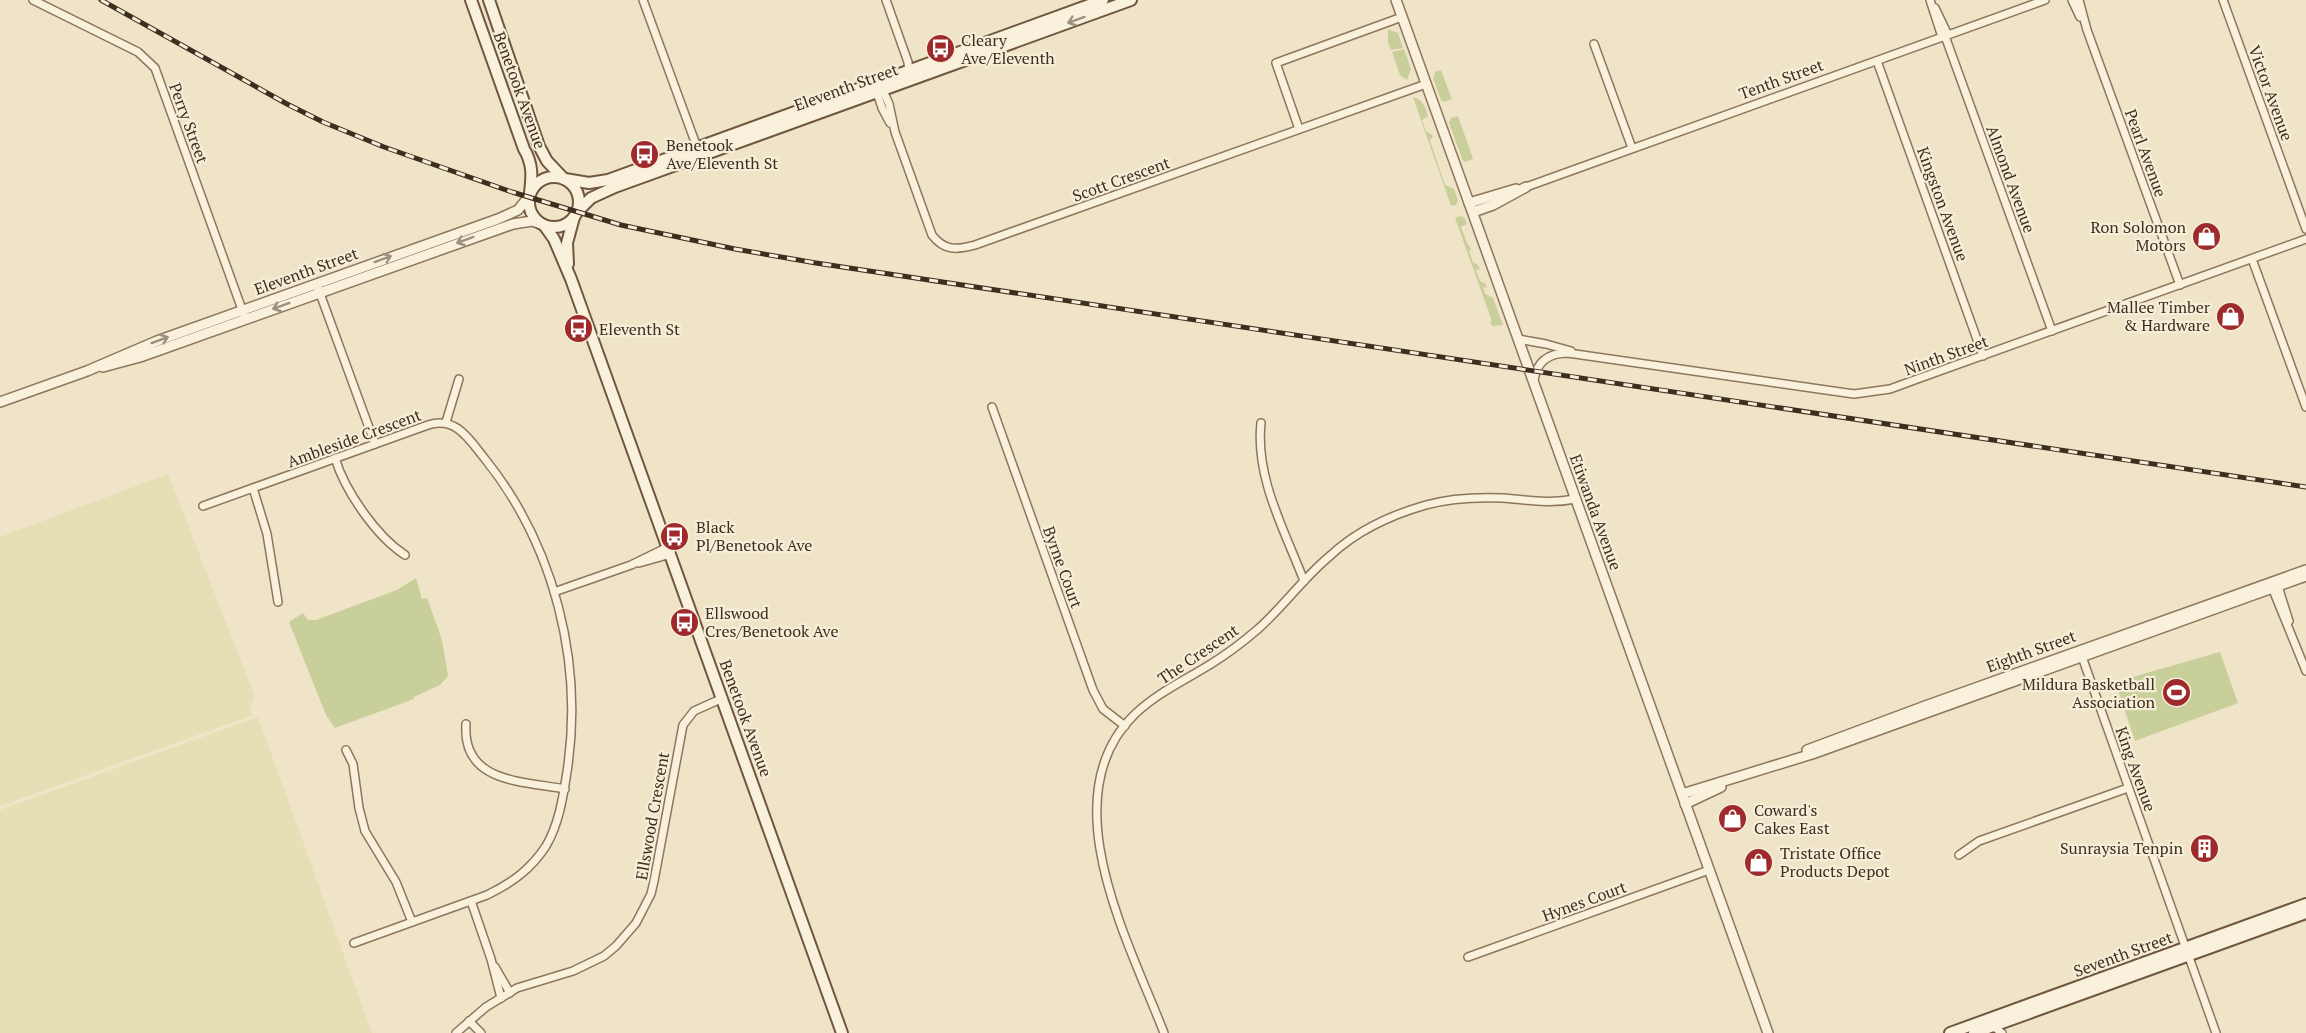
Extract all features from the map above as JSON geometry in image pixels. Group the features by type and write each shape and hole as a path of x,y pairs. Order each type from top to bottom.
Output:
{"main road":[{"name":"Benetook Avenue","path":"471,0 524,149 530,159 532,173 530,194"},
{"name":"Benetook Avenue","path":"489,0 542,153 564,179"},
{"name":"Eleventh Street","path":"564,179 589,183 604,181 699,151 879,87 912,71 1103,0"},
{"name":"Eleventh Street","path":"912,71 1131,0"},
{"path":"494,65 510,59"},
{"name":"Eleventh Street","path":"576,214 588,200 601,192 699,151"},
{"path":"554,177 564,179 572,184 578,195 576,214 563,226 542,225 530,211 530,194 536,184 544,179 554,177"},
{"name":"Benetook Avenue","path":"571,279 567,243 576,214"},
{"name":"Benetook Avenue","path":"542,225 554,239 571,279 842,1033"},
{"name":"Seventh Street","path":"1974,1033 2306,904"},
{"name":"Seventh Street","path":"2187,951 2306,913"},
{"name":"Seventh Street","path":"1950,1033 1992,1027"}],"street":[{"name":"Perry Street","path":"33,0 138,52 155,68 244,315"},
{"path":"643,0 699,151"},
{"path":"886,0 912,71"},
{"name":"Etiwanda Avenue","path":"1396,0 1768,1033"},
{"name":"Almond Avenue","path":"1931,0 2052,331"},
{"name":"Tenth Street","path":"1471,208 2045,0"},
{"name":"Pearl Avenue","path":"2072,0 2087,30"},
{"name":"Pearl Avenue","path":"2079,0 2087,30 2180,285"},
{"name":"Victor Avenue","path":"2223,0 2306,229"},
{"path":"1299,129 1276,63 1402,17"},
{"path":"1594,44 1632,148"},
{"name":"Kingston Avenue","path":"1877,61 1983,356"},
{"name":"Scott Crescent","path":"879,87 932,235 942,246 954,249 975,245 1426,84"},
{"name":"Eleventh Street","path":"0,402 87,370 140,357 511,214 522,206 530,194"},
{"name":"Eleventh Street","path":"318,288 513,224 532,221 542,225"},
{"name":"Ninth Street","path":"1518,339 1579,353 1854,394 1890,389 2306,239"},
{"path":"2252,259 2306,407"},
{"path":"318,288 375,444"},
{"name":"Ninth Street","path":"1534,385 1535,371 1542,360 1557,353 1579,353"},
{"path":"446,422 459,379"},
{"name":"Byrne Court","path":"992,407 1095,696 1103,709 1125,726"},
{"name":"Ambleside Crescent","path":"203,506 375,444 436,423 446,422 459,429 470,440 509,492 537,545 554,592 566,638 572,690 571,739 565,789 551,836 529,867 503,887 471,901 354,943"},
{"path":"1261,423 1260,447 1263,474 1304,581"},
{"path":"335,459 344,483 357,504 392,544 405,555"},
{"path":"253,488 267,534 278,602"},
{"name":"The Crescent","path":"1164,1033 1115,907 1101,854 1097,807 1100,780 1108,756 1125,726 1148,703 1236,647 1260,627 1331,554 1355,536 1398,514 1428,504 1478,498 1552,502 1575,499"},
{"path":"554,592 669,550"},
{"name":"Eighth Street","path":"1682,794 1742,777 1822,744 2081,654 2275,584 2306,570"},
{"name":"Eighth Street","path":"2275,584 2306,576"},
{"path":"2275,584 2306,672"},
{"name":"King Avenue","path":"2081,654 2216,1033"},
{"name":"Ellswood Crescent","path":"456,1033 469,1021 510,993 528,984 588,965 616,946 636,923 651,894 683,725 694,711 723,698"},
{"path":"466,724 465,734 469,749 484,770 499,777 565,789"},
{"path":"346,750 353,764 359,808 365,831 396,882 412,922"},
{"name":"Eighth Street","path":"1685,804 1742,777"},
{"path":"1959,855 1979,841 2128,788"},
{"name":"Hynes Court","path":"1468,957 1709,870"},
{"path":"471,901 491,959 501,998"},
{"path":"491,959 510,993"},
{"path":"469,1021 481,1033"}],"shaded area":[{"path":"168,474 255,697 250,706 253,715 0,806 0,537"},
{"path":"258,717 372,1033 0,1033 0,810"}],"green space":[{"path":"1388,29 1398,33 1403,48 1391,50 1388,43"},
{"path":"1404,49 1411,69 1407,80 1400,75 1392,52"},
{"path":"1441,70 1452,99 1444,102 1441,100 1433,78 1435,72"},
{"path":"1413,97 1420,100 1425,107 1428,116 1422,120 1426,131 1433,136 1430,141 1445,185 1454,189 1458,200 1456,205 1451,206"},
{"path":"1458,116 1473,159 1465,162 1449,123 1451,118"},
{"path":"1460,216 1465,218 1467,224 1461,227 1471,249 1469,251 1473,262 1480,269 1476,270 1480,281 1485,283 1487,288 1483,287 1485,294 1493,298 1503,325 1492,326 1490,322 1492,321 1455,218"},
{"path":"416,578 422,599 427,598 442,640 448,676 440,685 414,699 335,728 326,715 289,622 303,613 308,620 316,620 397,590"},
{"name":"Mildura Basketball Association","path":"2220,652 2238,703 2135,741 2115,682"}],"railway":[{"path":"101,0 323,122 384,147 512,192 621,225 816,263 2306,487"}],"place":[{"name":"Cleary Ave/Eleventh","path":"940,49"},
{"name":"Benetook Ave/Eleventh St","path":"645,154"},
{"name":"Ron Solomon Motors","path":"2207,236"},
{"name":"Mallee Timber & Hardware","path":"2231,316"},
{"name":"Eleventh St","path":"578,329"},
{"name":"Black Pl/Benetook Ave","path":"675,536"},
{"name":"Ellswood Cres/Benetook Ave","path":"684,622"},
{"name":"Mildura Basketball Association","path":"2176,693"},
{"name":"Coward's Cakes East","path":"1733,819"},
{"name":"Sunraysia Tenpin","path":"2204,848"},
{"name":"Tristate Office Products Depot","path":"1759,862"}]}
